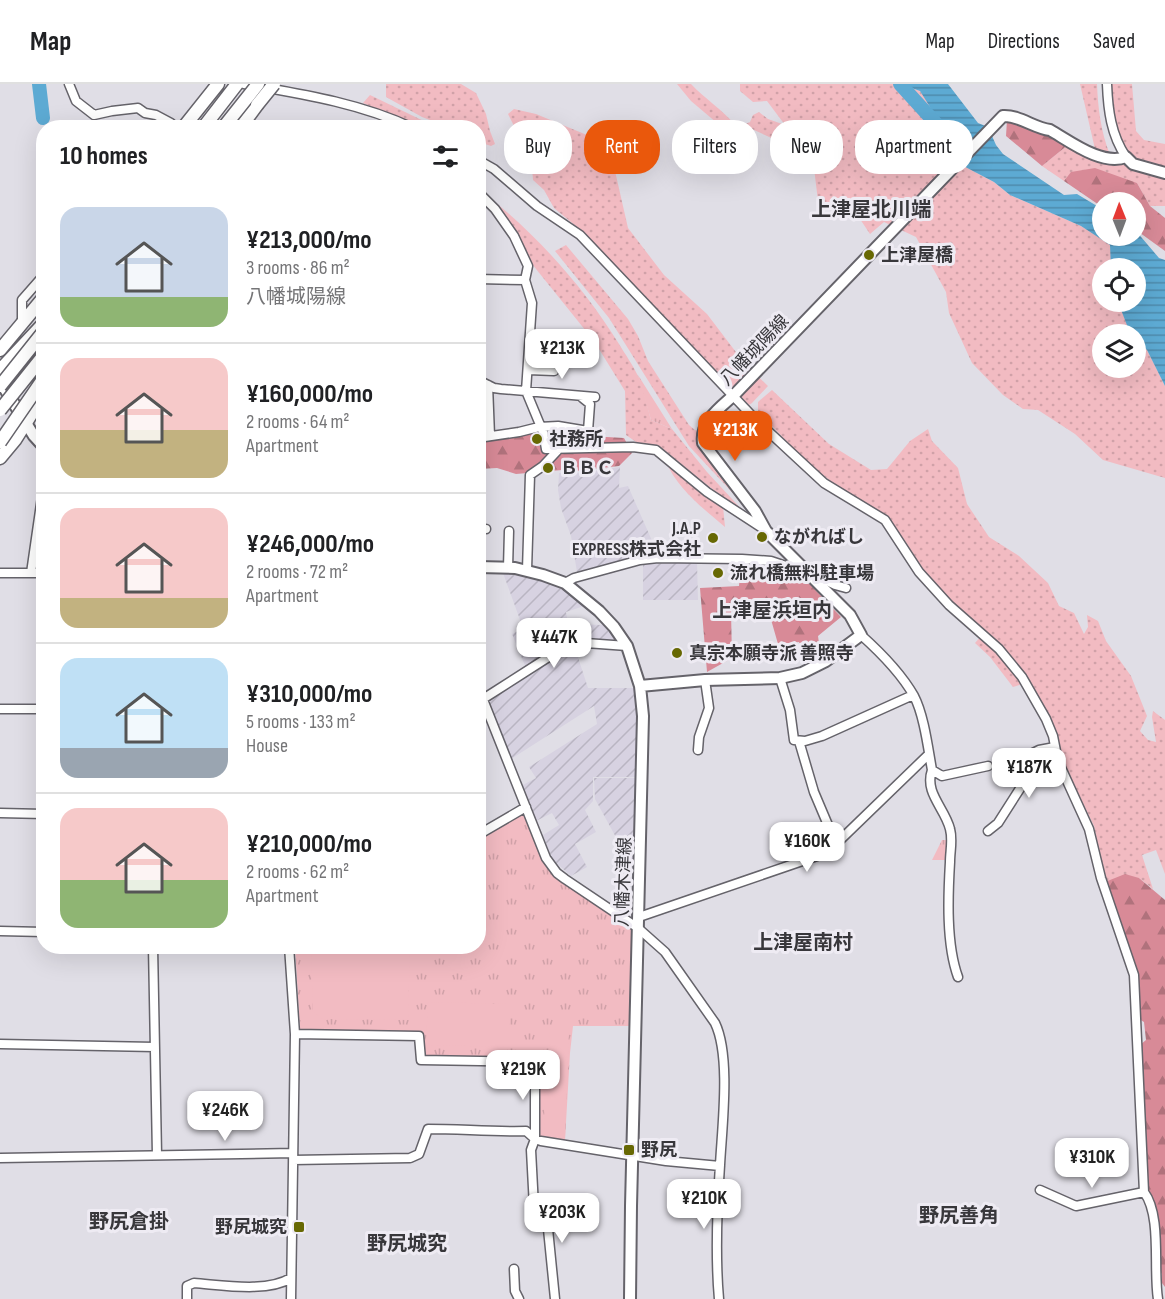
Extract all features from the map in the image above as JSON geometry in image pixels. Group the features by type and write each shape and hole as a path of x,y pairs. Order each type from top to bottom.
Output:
{"highway":[{"path":"183,120 208,97 218,84"},
{"path":"209,120 237,84"},
{"path":"229,120 258,84"},
{"path":"246,120 274,84"},
{"path":"0,350 36,306"},
{"path":"0,370 36,332"},
{"path":"0,386 36,341"},
{"path":"0,410 36,365"},
{"path":"0,442 36,390"},
{"path":"0,458 36,404"}],"main road":[{"name":"八幡城陽線","path":"861,635 850,615 766,531 755,511 703,442 704,426 1003,116 1009,116 1040,129 1050,130 1105,160 1117,161 1126,158 1133,164 1165,172"},
{"path":"0,381 36,436"},
{"name":"八幡木津線","path":"486,567 527,570 564,583 599,611 614,627 627,646 640,686 643,716 630,1299"},
{"path":"640,686 705,680 780,678 802,673 826,661 861,635"}],"street":[{"path":"69,84 76,101 94,115 138,108 145,113 156,114 167,120"},
{"path":"244,84 319,97 360,108 392,120"},
{"path":"1107,84 1111,123 1115,138 1126,158"},
{"path":"486,164 537,206 580,235 734,395 754,419 824,483 885,519 927,580 949,605 999,649 1022,677 1046,719 1058,761 1089,829 1101,878 1134,975 1144,1192 1151,1202 1158,1269 1156,1285 1158,1299"},
{"path":"486,200 514,236 528,266 525,280 532,303 526,391 543,432 546,449 633,447 656,450 707,492 766,531"},
{"path":"486,279 525,280"},
{"path":"22,323 22,300 36,285"},
{"path":"530,347 558,348"},
{"path":"528,370 554,371"},
{"path":"490,436 488,385 501,389 595,397"},
{"path":"486,437 539,427 558,426 588,431 590,404 580,396"},
{"path":"527,570 531,475 558,450"},
{"path":"508,568 509,531"},
{"path":"31,573 36,538"},
{"path":"564,583 574,578 629,563 658,558 742,559 771,561 846,588"},
{"path":"0,573 36,573"},
{"path":"861,635 882,654 914,695 919,708 932,770 929,777 930,788 950,828 950,930 954,966 958,976"},
{"path":"486,697 572,642 627,646"},
{"path":"780,678 790,710 794,740 799,741 822,736 914,695"},
{"path":"698,750 699,737 709,708 705,680"},
{"path":"486,707 546,858 557,873 639,922 666,952 721,1035 724,1118 717,1270 719,1299"},
{"path":"0,709 36,709"},
{"path":"799,741 814,792 837,844"},
{"path":"988,831 998,823 1021,787 1033,753 1055,747"},
{"path":"639,922 817,856 837,844 929,754"},
{"path":"932,770 942,777 988,766"},
{"path":"486,830 526,807"},
{"path":"0,813 36,814"},
{"path":"0,931 36,932"},
{"path":"153,954 157,1155"},
{"path":"290,954 295,1035 291,1299"},
{"path":"295,1035 419,1036 421,1060 535,1062 535,1139 531,1150 534,1207 536,1216 547,1219 555,1299"},
{"path":"0,1044 155,1047"},
{"path":"0,1158 157,1155 410,1158 419,1154 428,1129 526,1131 535,1139 633,1156 720,1166"},
{"path":"1040,1191 1076,1206 1144,1192"},
{"path":"514,1269 515,1291 519,1299"},
{"path":"187,1299 187,1286 194,1283 275,1285 291,1278"}],"shaded area":[{"path":"620,467 619,488 628,486 653,543 655,555 635,556 577,572 571,536 561,508 558,490 559,473 574,474"},
{"path":"697,562 698,600 643,600 643,564"},
{"path":"504,570 538,578 564,590 584,606 566,612 571,640 526,668 512,634 523,628 503,573"},
{"path":"569,624 604,625 617,643 572,640"},
{"path":"574,645 588,688 636,688 637,707 635,777 593,777 593,801 585,810 596,832 575,844 587,867 571,876 552,859 543,835 559,825 552,813 536,821 521,786 536,778 529,767 597,724 594,706 511,759 487,699"},
{"path":"594,778 635,778 635,872 595,799"}],"green space":[{"path":"386,84 461,84 476,93 486,114 495,144 491,146 486,144 486,120 430,120 386,97"},
{"path":"677,84 691,84 730,120 713,120 691,101"},
{"path":"740,84 900,84 920,91 936,120 855,120 855,174 973,174 973,171 994,182 1010,195 1081,226 1092,233 1092,246 1111,246 1111,258 1092,258 1092,312 1122,312 1127,324 1092,324 1092,378 1146,378 1147,350 1165,386 1165,478 1103,460 1075,434 1038,410 1023,409 1003,395 972,363 949,313 946,292 916,237 884,222 870,234 856,213 818,201 815,174 843,174 843,120 781,120 767,101 753,102 740,91"},
{"path":"1080,84 1097,84 1100,120 1110,155 1107,156 1095,149"},
{"path":"1111,84 1132,84 1136,131 1144,140 1165,144 1165,169 1136,157 1120,139 1113,115"},
{"path":"370,95 422,120 402,120 363,103"},
{"path":"514,109 551,120 511,120 508,114"},
{"path":"759,112 771,120 770,137 758,132 758,120 751,120 753,115"},
{"path":"1007,120 1050,132 1069,144 1042,166 1006,136"},
{"path":"572,129 584,134 584,174 616,174 628,228 664,275 707,314 745,364 768,386 752,403 749,405 583,232 554,208 544,190 533,180 532,174 572,174"},
{"path":"1069,144 1108,163 1126,165 1165,176 1165,206 1150,206 1146,199 1146,192 1142,192 1137,183 1072,172 1064,181 1042,166"},
{"path":"1095,168 1137,183 1142,192 1092,192 1092,200 1064,181 1071,172"},
{"path":"486,195 541,244 590,302 636,372 651,420 672,429 745,513 658,445 639,444 626,435 625,391 594,341 532,264"},
{"path":"1146,199 1150,206 1165,218 1165,251 1146,237"},
{"path":"566,245 628,319 648,361 689,425 701,432 757,519 689,446 609,318 555,251"},
{"path":"638,375 672,429 651,420"},
{"path":"772,390 829,444 871,470 887,469 910,441 928,429 932,441 958,468 967,504 989,537 1019,556 1048,583 1059,606 1074,613 1084,634 1088,627 1087,615 1098,621 1106,641 1131,676 1147,716 1140,731 1148,740 1156,742 1153,711 1165,720 1165,874 1156,850 1142,855 1153,889 1139,878 1105,882 1094,826 1061,758 1057,734 1023,684 1013,687 990,657 975,643 983,634 958,610 924,571 903,538 881,515 845,492 807,463 758,411 758,402"},
{"path":"555,430 589,436 624,438 632,453 619,466 516,474 497,468 486,469 486,440"},
{"path":"666,461 723,506 725,527 684,489 676,480"},
{"path":"741,564 770,565 803,577 841,617 818,636 820,651 805,660 799,642 778,644 768,609 731,611 732,658 707,672 700,588 739,586"},
{"path":"524,813 553,874 634,929 631,1026 573,1026 565,1140 537,1138 539,1060 424,1055 423,1035 300,1030 295,954 486,954 486,835"},
{"path":"942,840 949,840 946,860 932,860"},
{"path":"1125,874 1139,878 1165,900 1165,1287 1162,1283 1162,1274 1155,1262 1146,1195 1140,1045 1146,1040 1144,1022 1139,1019 1137,975 1105,882"},
{"path":"311,954 410,954 408,1020 323,1019 313,1012"},
{"path":"428,1002 509,1004 509,1047 426,1045"},
{"path":"550,1028 569,1028 565,1138 544,1137 545,1051 549,1051"}],"water":[{"path":"900,84 948,84 978,123 988,127 1003,154 1064,195 1077,194 1092,203 1092,233 1081,226 1010,195 994,182 973,171 973,120 935,120 920,91"},
{"path":"1146,243 1159,258 1165,260 1165,386 1146,349 1146,324 1127,324 1122,312 1146,312 1146,258 1111,258 1110,246 1146,246"}],"waterway":[{"path":"39,84 43,118"},
{"path":"900,84 933,120"},
{"path":"23,379 36,348"}],"place":[{"name":"上津屋橋","path":"869,255"},
{"name":"社務所","path":"537,439"},
{"name":"ＢＢＣ","path":"548,468"},
{"name":"ながればし","path":"762,537"},
{"name":"J.A.P EXPRESS株式会社","path":"713,538"},
{"name":"流れ橋無料駐車場","path":"718,573"},
{"name":"真宗本願寺派 善照寺","path":"677,653"},
{"name":"野尻","path":"629,1150"},
{"name":"野尻城究","path":"299,1227"}],"district":[{"name":"上津屋北川端","path":"871,209"},
{"name":"上津屋浜垣内","path":"772,610"},
{"name":"上津屋南村","path":"803,942"},
{"name":"野尻善角","path":"959,1215"},
{"name":"野尻倉掛","path":"129,1221"},
{"name":"野尻城究","path":"407,1243"}]}
